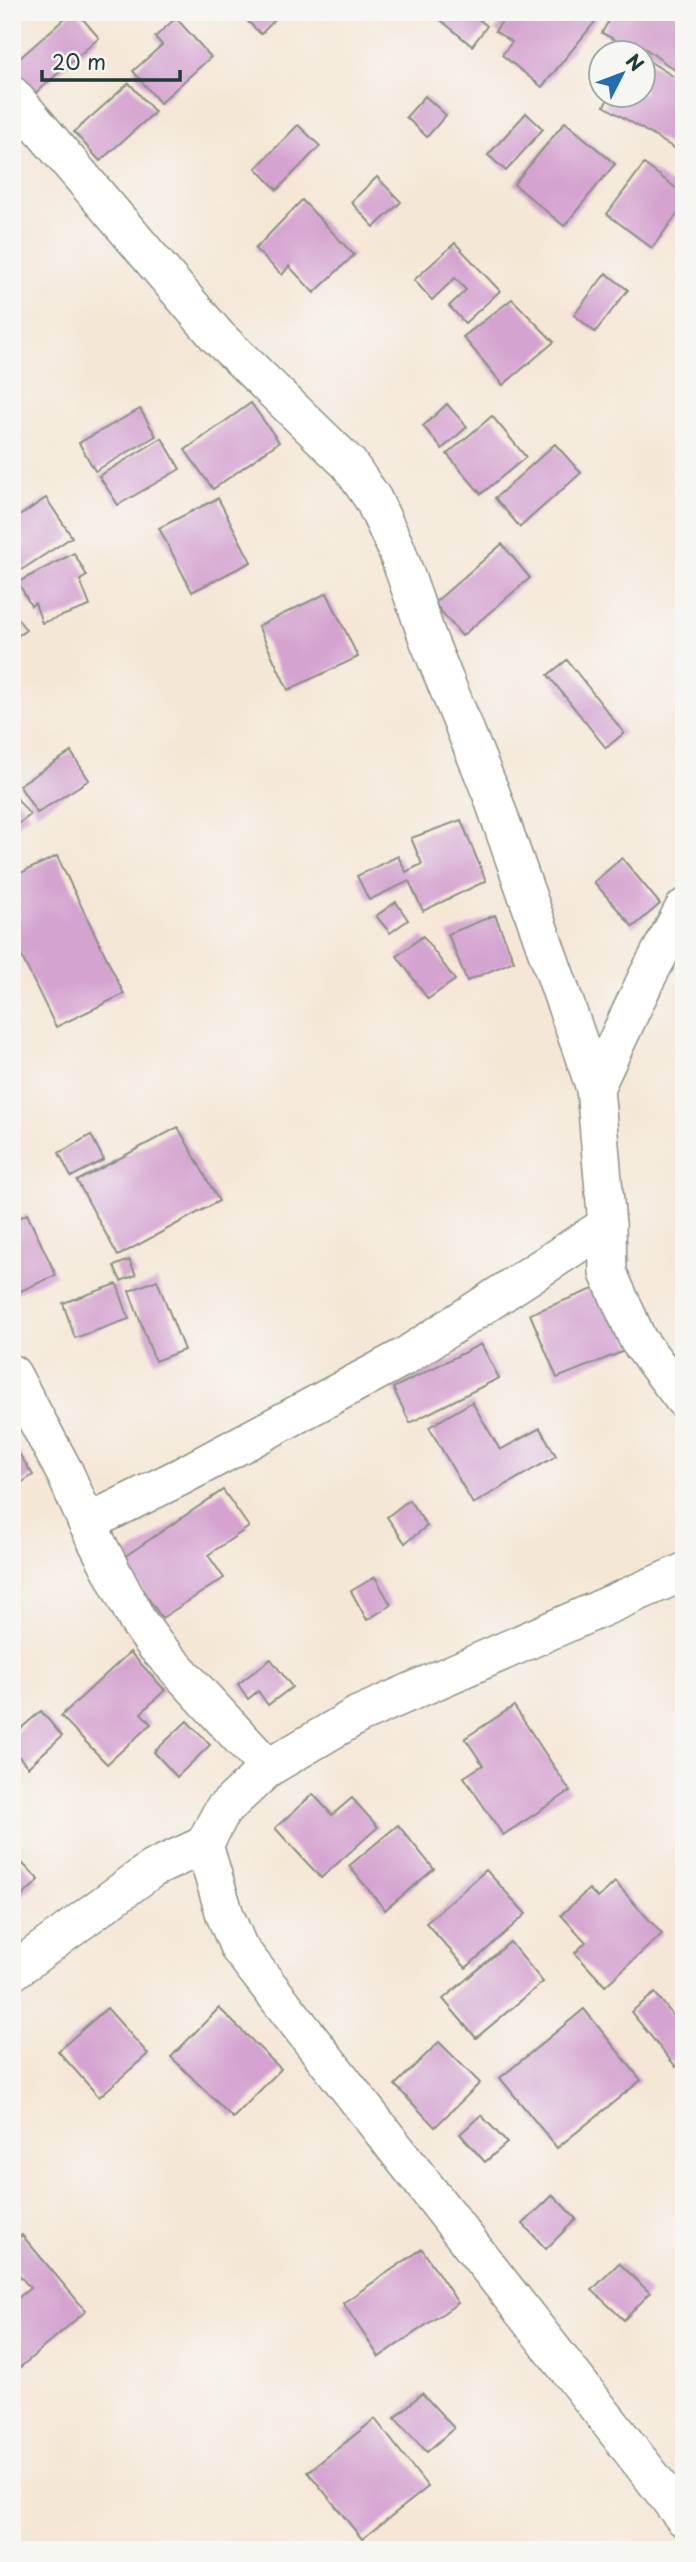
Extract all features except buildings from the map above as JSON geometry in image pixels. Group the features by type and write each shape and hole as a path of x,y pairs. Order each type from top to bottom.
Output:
{"street":[{"path":"12,95 217,336 349,464 373,499 396,548 428,639 491,793 595,1088 607,1225 608,1273 638,1340 684,1400"},
{"path":"595,1088 647,977 684,908"},
{"path":"86,1523 182,1476 404,1357 607,1225"},
{"path":"12,1374 65,1473 86,1523 120,1590 149,1636 268,1768"},
{"path":"12,1972 152,1869 204,1845 222,1811 268,1768 358,1715 684,1572"},
{"path":"204,1845 225,1915 239,1948 684,2518"}]}
